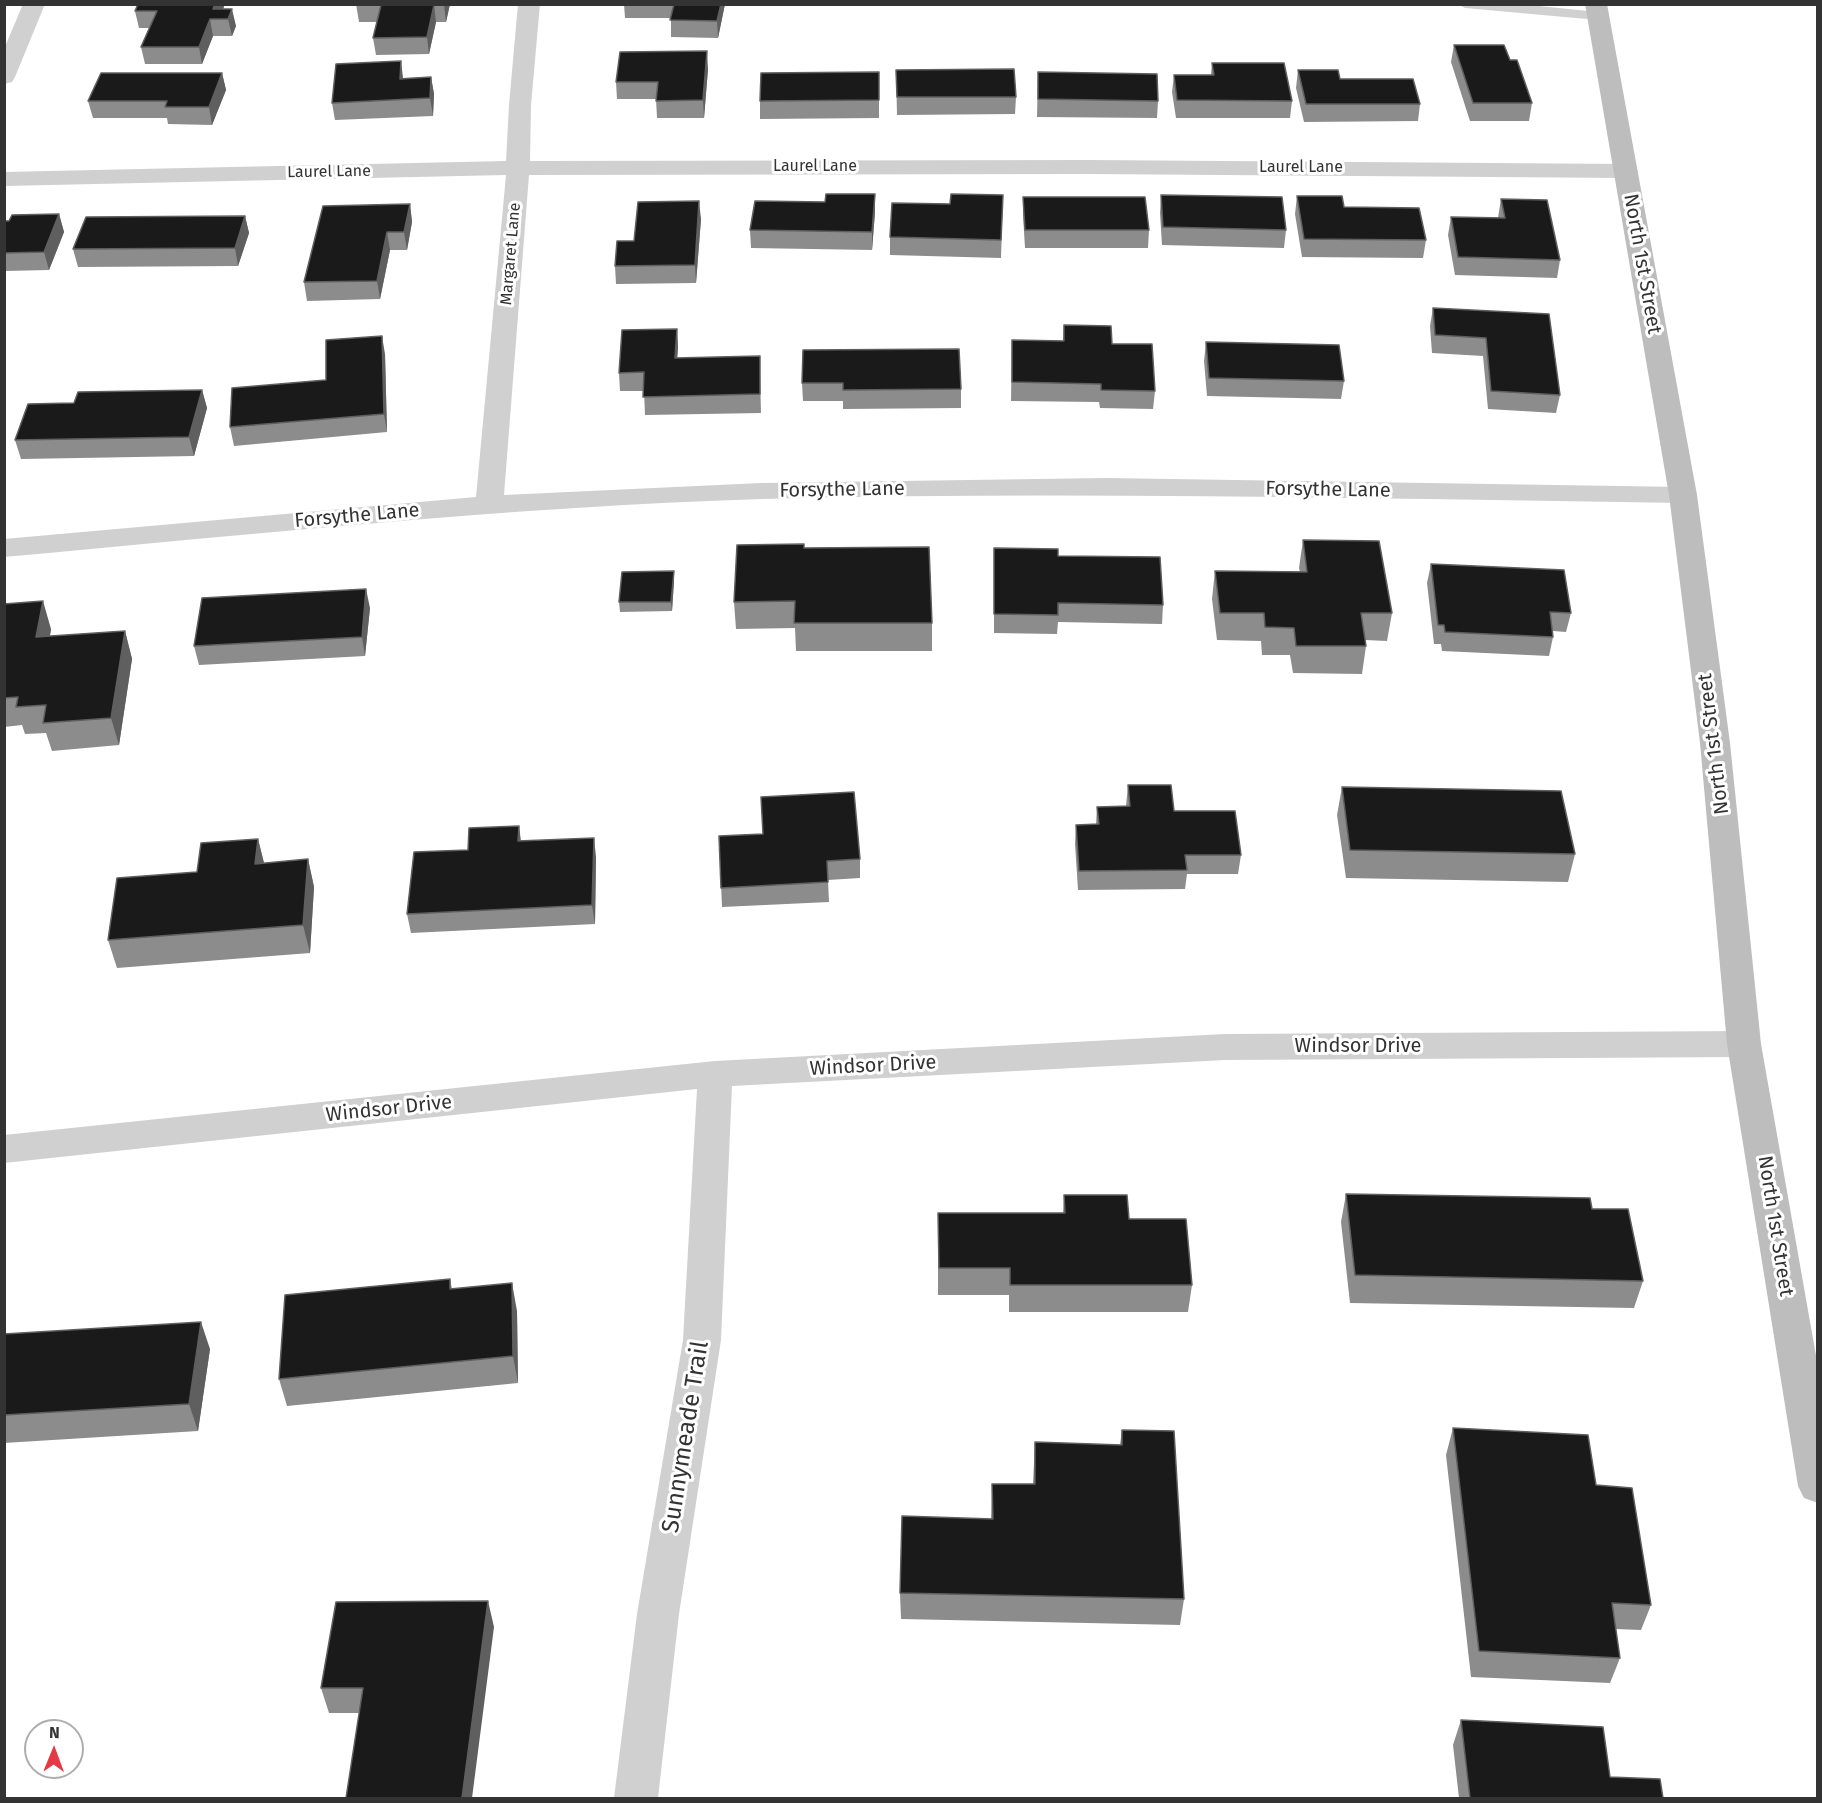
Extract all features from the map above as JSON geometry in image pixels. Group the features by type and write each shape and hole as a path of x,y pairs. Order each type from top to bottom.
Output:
{"street":[{"path":"4,77 34,4"},
{"name":"Margaret Lane","path":"489,504 518,168 520,105 529,4"},
{"name":"North 1st Street","path":"1597,10 1683,495 1715,743 1744,1044 1818,1486"},
{"name":"Laurel Lane","path":"4,179 518,168 1101,167 1626,171"},
{"name":"Forsythe Lane","path":"4,548 489,504 761,491 1107,486 1683,495"},
{"name":"Windsor Drive","path":"4,1149 715,1074 1226,1047 1744,1044"},
{"name":"Sunnymeade Trail","path":"636,1798 658,1614 702,1340 715,1074"}],"lane":[{"path":"1465,4 1597,10"}],"building":[{"path":"138,4 215,4 213,9 232,9 228,19 210,19 199,47 141,47 157,11 135,11"},
{"path":"356,4 444,4 434,5 427,37 373,38 381,5"},
{"path":"674,4 721,4 717,21 670,20"},
{"path":"1454,45 1504,45 1510,60 1517,60 1532,103 1473,103"},
{"path":"707,51 703,100 656,101 658,82 616,82 620,52"},
{"path":"401,61 400,79 431,77 430,98 332,103 336,64"},
{"path":"1212,63 1284,63 1292,101 1177,100 1174,75 1214,75"},
{"path":"1014,69 1016,97 897,97 896,70"},
{"path":"1298,70 1338,70 1340,79 1413,79 1420,104 1306,104"},
{"path":"879,72 879,100 760,101 761,73"},
{"path":"1038,72 1157,74 1158,101 1038,99"},
{"path":"101,73 222,73 209,107 165,107 167,101 88,101"},
{"path":"826,194 875,194 872,232 750,230 755,201 825,202"},
{"path":"951,194 1003,195 1001,240 890,237 892,203 950,204"},
{"path":"1161,195 1282,197 1286,230 1163,227"},
{"path":"1297,196 1342,196 1344,207 1419,208 1426,240 1304,239"},
{"path":"1023,197 1145,197 1149,230 1025,230"},
{"path":"1501,199 1547,200 1560,260 1458,257 1451,217 1505,218"},
{"path":"699,201 695,265 615,266 617,241 634,241 638,202"},
{"path":"410,204 404,232 387,232 377,281 304,282 323,206"},
{"path":"59,214 44,252 4,253 4,221 9,221 12,215"},
{"path":"245,216 235,248 73,249 86,217"},
{"path":"1433,308 1549,314 1560,395 1491,391 1486,338 1435,335"},
{"path":"1064,325 1111,326 1112,344 1152,344 1155,391 1101,390 1101,384 1012,382 1012,340 1064,341"},
{"path":"677,329 675,358 760,356 760,394 643,397 644,372 619,373 622,330"},
{"path":"382,336 384,414 230,427 232,388 326,380 326,340"},
{"path":"1206,342 1339,345 1344,381 1209,378"},
{"path":"959,349 961,389 843,390 843,383 802,383 803,350"},
{"path":"202,390 189,437 15,440 28,404 74,403 78,392"},
{"path":"1303,540 1379,541 1392,613 1361,613 1366,646 1296,646 1294,628 1265,627 1264,613 1220,613 1215,571 1307,572"},
{"path":"804,544 804,548 929,547 932,623 794,623 795,601 734,602 737,545"},
{"path":"994,548 1058,549 1058,556 1160,557 1163,605 1058,603 1058,615 994,614"},
{"path":"1431,564 1564,570 1571,613 1550,612 1553,637 1445,632 1444,625 1438,625"},
{"path":"674,571 671,602 619,602 622,572"},
{"path":"366,589 362,637 194,646 202,598"},
{"path":"43,601 36,637 125,631 111,718 43,723 46,705 16,707 18,697 4,698 4,604"},
{"path":"1128,785 1171,785 1174,811 1235,811 1241,855 1185,855 1187,870 1079,871 1076,825 1099,824 1097,807 1130,806"},
{"path":"1342,787 1561,791 1575,854 1350,850"},
{"path":"854,792 860,859 827,861 828,882 721,888 719,836 763,834 761,797"},
{"path":"519,826 518,841 594,838 592,905 407,914 414,852 468,850 469,828"},
{"path":"258,839 255,864 308,859 303,925 108,940 117,878 197,872 201,843"},
{"path":"1346,1194 1590,1198 1592,1209 1628,1209 1643,1281 1355,1275"},
{"path":"1064,1195 1127,1195 1129,1219 1186,1219 1192,1285 1010,1285 1010,1268 939,1268 938,1213 1065,1213"},
{"path":"450,1279 450,1289 512,1283 513,1356 279,1379 285,1295"},
{"path":"201,1322 189,1404 4,1415 4,1334"},
{"path":"1453,1428 1588,1435 1596,1485 1632,1488 1651,1605 1612,1603 1620,1658 1479,1651"},
{"path":"1122,1430 1174,1431 1184,1599 900,1593 902,1516 993,1519 992,1484 1035,1484 1035,1442 1122,1445"},
{"path":"488,1601 462,1798 346,1798 363,1688 321,1688 336,1602"},
{"path":"1461,1720 1603,1727 1610,1777 1660,1779 1663,1798 1470,1798"}]}
